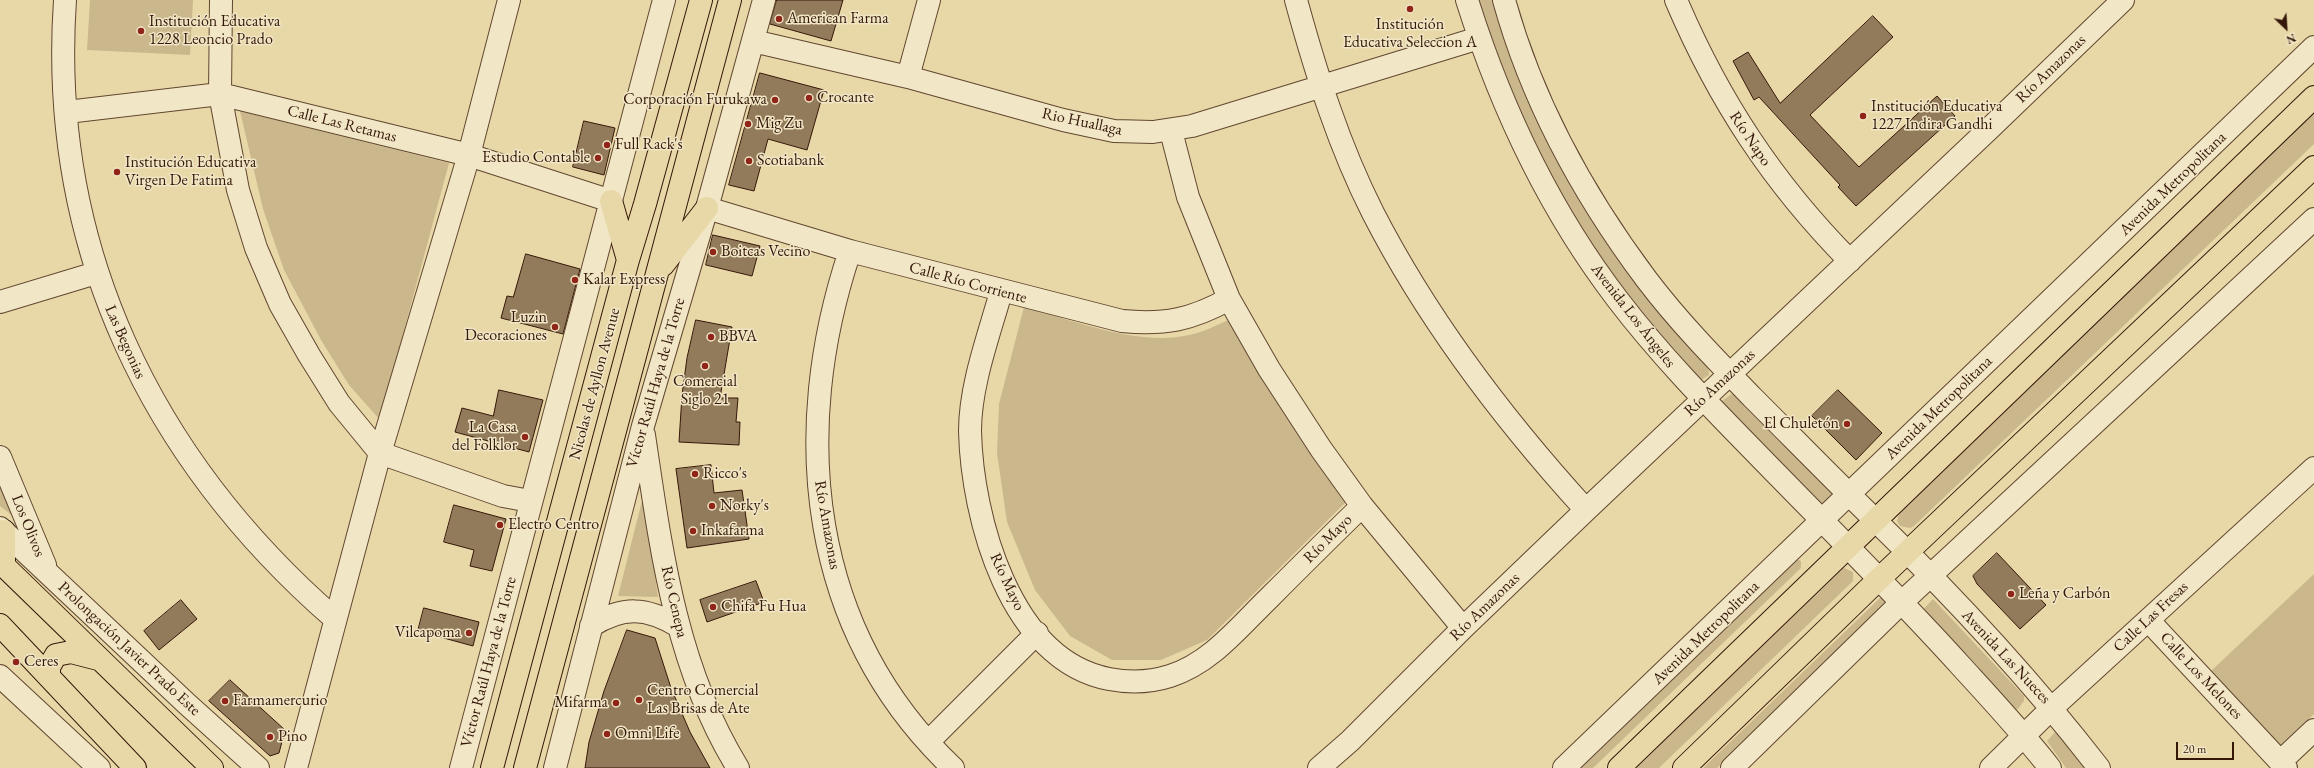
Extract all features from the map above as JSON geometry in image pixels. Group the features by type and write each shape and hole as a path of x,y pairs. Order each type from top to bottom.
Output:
{"main road":[{"name":"Nicolas de Ayllon Avenue","path":"492,768 628,260 645,204 701,0"},
{"name":"Nicolas de Ayllon Avenue","path":"525,768 730,0"},
{"path":"1619,768 2314,97"},
{"path":"1684,768 1906,552 2314,167"},
{"path":"611,201 628,260"},
{"path":"657,272 707,208"},
{"path":"2,530 2,564"},
{"name":"Prolongación Javier Prado Este","path":"2,564 212,768"},
{"path":"0,625 135,768"},
{"path":"49,677 49,667 56,655 71,652 101,660"}],"street":[{"name":"Las Begonias","path":"65,0 64,66 66,112 78,194 96,273 130,357 174,436 199,473 251,539 306,594 335,619"},
{"path":"221,0 220,94 238,190 256,248 280,304 309,355 339,403 380,453 503,496 530,501"},
{"path":"296,768 380,453 469,155 509,0"},
{"name":"Víctor Raúl Haya de la Torre","path":"461,768 530,501 664,0"},
{"name":"Víctor Raúl Haya de la Torre","path":"555,768 643,426 707,208 764,0"},
{"path":"908,77 929,0"},
{"path":"1296,0 1337,128 1373,212 1417,291 1472,372 1509,421 1533,451 1586,510"},
{"name":"Avenida Los Ángeles","path":"1467,0 1479,38 1516,131 1564,220 1617,299 1673,367 1880,578"},
{"name":"Avenida Los Ángeles","path":"1504,0 1511,26 1538,96 1562,146 1590,196 1648,282 1730,374 1906,552"},
{"name":"Río Napo","path":"1676,0 1708,69 1737,122 1789,195 1850,261"},
{"name":"Río Amazonas","path":"1319,768 1350,741 1463,628 1850,261 2122,0"},
{"name":"Rio Huallaga","path":"753,41 908,77 1063,120 1114,131 1171,131 1479,38"},
{"name":"Avenida Metropolitana","path":"1564,768 2314,48"},
{"name":"Calle Las Retamas","path":"66,112 220,94 469,155 611,201"},
{"path":"1171,131 1188,197 1229,299 1278,382 1321,449 1362,506 1463,628"},
{"name":"Calle Río Corriente","path":"707,208 850,251 1001,292 1122,322 1150,324 1180,321 1206,312 1229,299"},
{"path":"1732,768 1902,602 2314,219"},
{"name":"Río Amazonas","path":"850,251 829,322 818,394 818,465 823,515 834,571 844,606 857,635 888,691 928,742 953,768"},
{"path":"0,302 96,273"},
{"name":"Río Mayo","path":"1001,292 977,377 970,429 974,480 982,520 997,566 1018,609 1047,645 1072,665 1101,677 1136,682 1170,676 1197,664 1216,650 1362,506"},
{"name":"Río Cenepa","path":"643,426 664,563 678,626 688,661 707,709 738,768"},
{"name":"Los Olivos","path":"0,457 48,572"},
{"name":"Calle Las Fresas","path":"1991,768 2052,708 2314,468"},
{"name":"Prolongación Javier Prado Este","path":"2,530 187,704 258,768"},
{"name":"Avenida Las Nueces","path":"1906,552 2052,708 2099,768"},
{"path":"1880,578 2024,735 2050,768"},
{"path":"591,626 607,616 625,611 644,611 662,616 678,626"},
{"name":"Calle Los Melones","path":"2148,620 2283,765"},
{"path":"928,742 1037,633"},
{"path":"0,678 99,768"},
{"path":"2283,765 2314,730"}],"shaded area":[{"name":"Institución Educativa 1228 Leoncio Prado","path":"90,0 193,0 190,55 87,50"},
{"path":"1477,0 1496,0 1532,99 1708,366 1709,375 1699,381 1628,298 1569,210 1516,108"},
{"path":"240,111 449,163 380,420 349,385 321,340 284,270 263,209"},
{"path":"2314,111 2314,144 1914,526 1910,528 1900,526 1897,521 1900,511"},
{"path":"1024,307 1084,325 1127,335 1149,338 1169,338 1195,334 1233,318 1348,500 1207,640 1161,660 1112,660 1070,636 1035,590 1007,522 997,453 999,404"},
{"path":"1733,393 1831,491 1833,495 1821,506 1721,405 1722,401"},
{"path":"0,477 19,521 0,506"},
{"path":"644,493 658,597 618,596"},
{"path":"1795,558 1801,561 1801,568 1593,768 1575,768"},
{"path":"1844,568 1853,572 1853,581 1659,768 1635,768"},
{"path":"2314,574 2314,714 2278,748 2211,671"},
{"path":"1881,597 1886,602 1885,605 1717,768 1703,768"},
{"path":"1933,599 2024,696 2024,701 2018,709 2014,710 1920,613"},
{"path":"2056,731 2087,768 2066,768 2047,741"}],"building":[{"path":"777,0 843,0 831,41 770,24"},
{"path":"1873,16 1893,37 1810,115 1859,167 1937,96 1955,116 1856,206 1838,187 1840,185 1759,97 1754,100 1733,61 1748,52 1780,103"},
{"path":"760,73 824,90 807,150 768,139 754,191 729,185"},
{"path":"584,121 615,128 604,175 573,167"},
{"path":"713,235 760,246 752,276 706,265"},
{"path":"526,254 580,269 563,334 501,318 507,296 513,297"},
{"path":"696,320 732,327 720,398 738,398 736,422 740,422 739,445 679,442 682,395 687,358"},
{"path":"499,390 543,400 529,452 455,432 462,408 493,416"},
{"name":"El Chuletón","path":"1838,390 1882,433 1856,460 1812,416"},
{"path":"711,465 714,493 742,490 749,539 687,548 676,469"},
{"path":"454,505 506,519 492,571 470,566 474,550 444,542"},
{"name":"Leña y Carbón","path":"1997,553 2046,605 2020,629 1977,584 1973,576"},
{"path":"756,581 764,602 707,622 700,600"},
{"path":"181,600 197,619 159,650 144,631"},
{"path":"424,608 479,622 473,646 418,631"},
{"name":"Centro Comercial Las Brisas de Ate","path":"627,630 655,638 671,688 690,732 710,768 585,768 589,742 604,691"},
{"path":"230,680 285,730 279,753 270,756 209,701"}],"place":[{"name":"Institución Educativa Seleccion A","path":"1410,9"},
{"name":"American Farma","path":"779,19"},
{"name":"Institución Educativa 1228 Leoncio Prado","path":"141,31"},
{"name":"Crocante","path":"809,98"},
{"name":"Corporación Furukawa","path":"775,100"},
{"name":"Institución Educativa 1227 Indira Gandhi","path":"1863,116"},
{"name":"Mig Zu","path":"748,124"},
{"name":"Full Rack's","path":"607,145"},
{"name":"Estudio Contable","path":"598,158"},
{"name":"Scotiabank","path":"749,161"},
{"name":"Institución Educativa Virgen De Fatima","path":"117,172"},
{"name":"Boitcas Vecino","path":"713,252"},
{"name":"Kalar Express","path":"575,280"},
{"name":"Luzin Decoraciones","path":"555,327"},
{"name":"BBVA","path":"711,337"},
{"name":"Comercial Siglo 21","path":"705,366"},
{"name":"El Chuletón","path":"1847,424"},
{"name":"La Casa del Folklor","path":"525,437"},
{"name":"Ricco's","path":"695,474"},
{"name":"Norky's","path":"712,506"},
{"name":"Electro Centro","path":"500,525"},
{"name":"Inkafarma","path":"693,531"},
{"name":"Leña y Carbón","path":"2011,594"},
{"name":"Chifa Fu Hua","path":"713,607"},
{"name":"Vilcapoma","path":"469,633"},
{"name":"Ceres","path":"16,662"},
{"name":"Centro Comercial Las Brisas de Ate","path":"639,700"},
{"name":"Farmamercurio","path":"225,701"},
{"name":"Mifarma","path":"616,703"},
{"name":"Omni Life","path":"607,734"},
{"name":"Pino","path":"270,737"}]}
